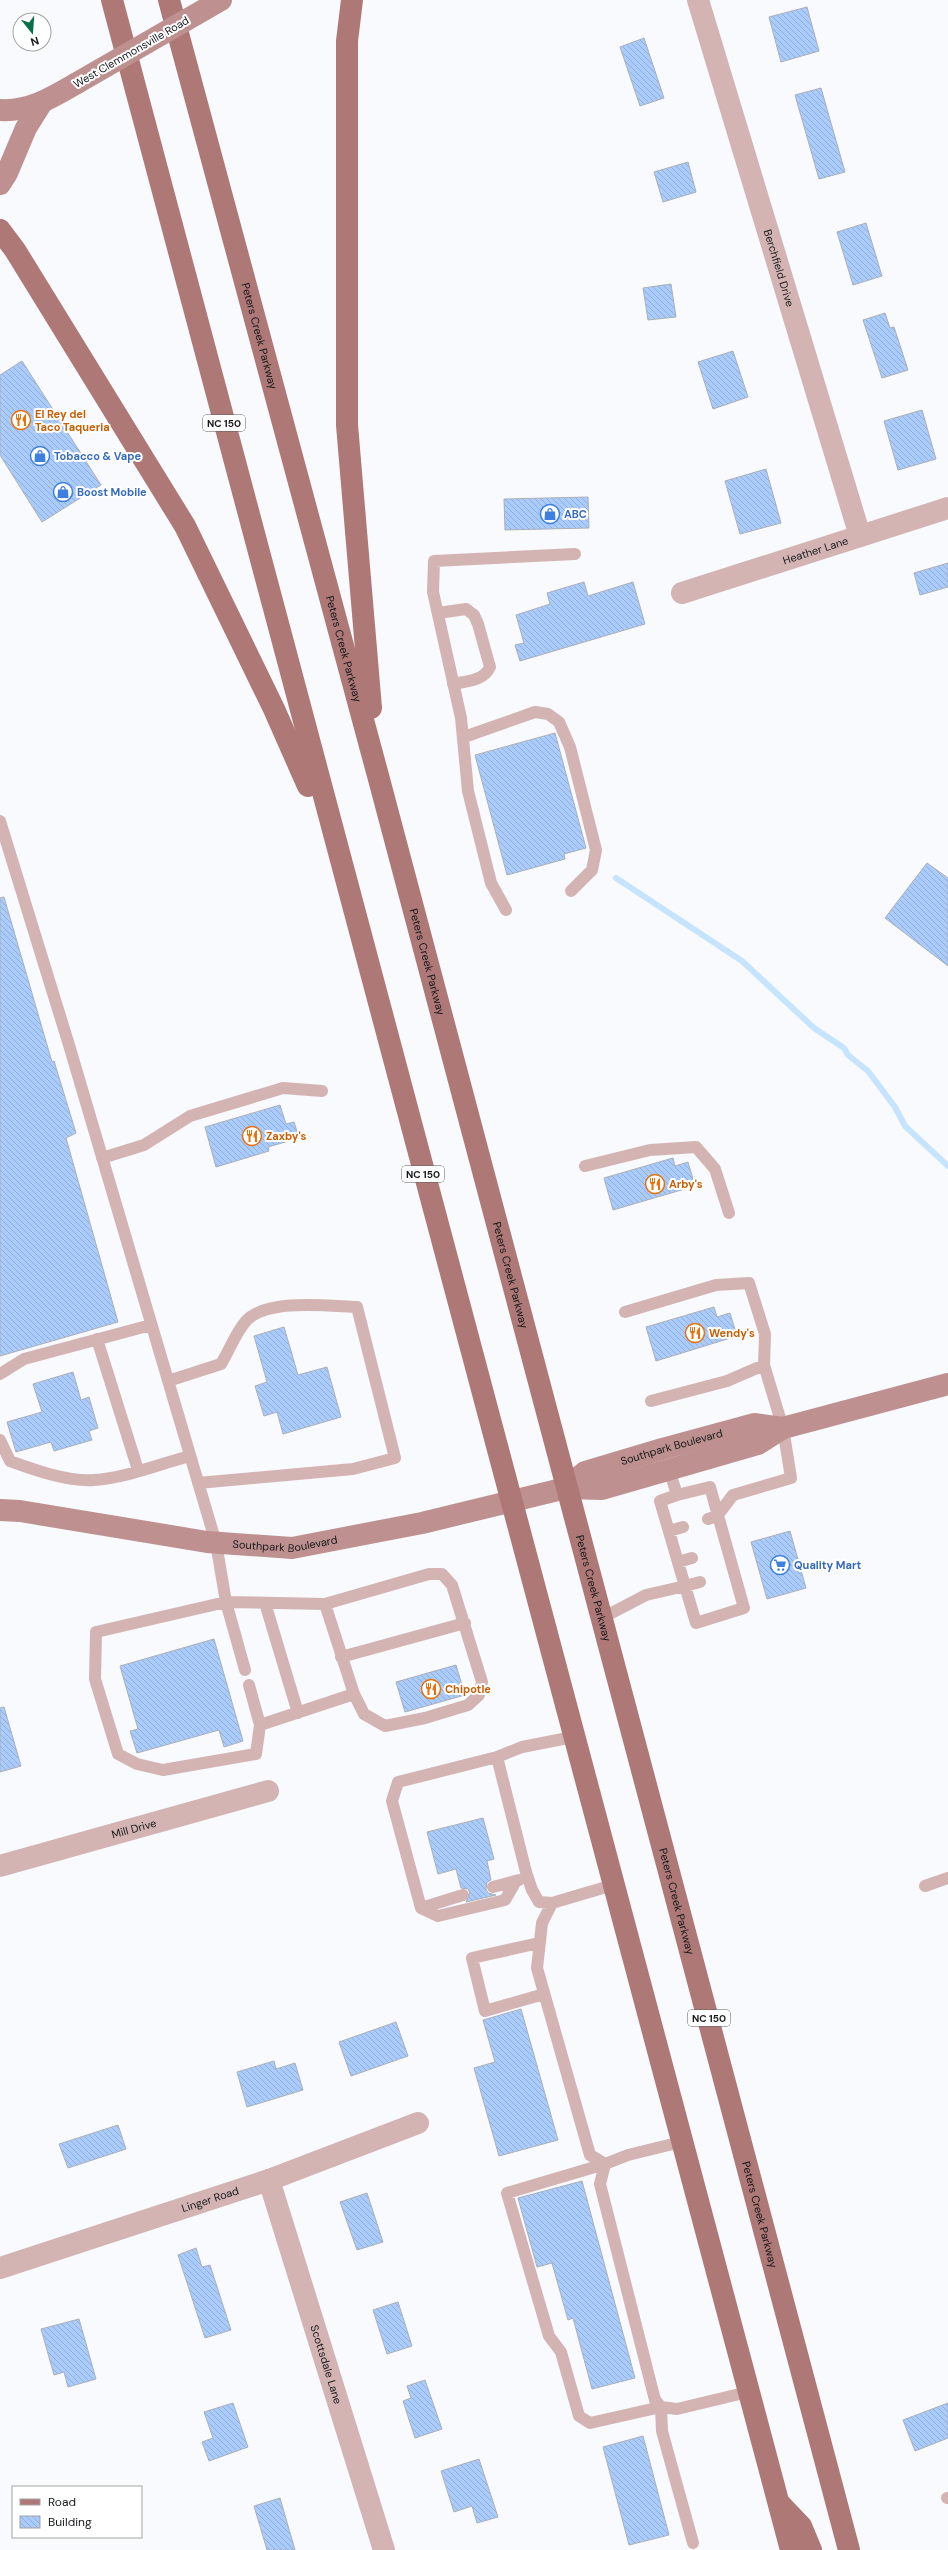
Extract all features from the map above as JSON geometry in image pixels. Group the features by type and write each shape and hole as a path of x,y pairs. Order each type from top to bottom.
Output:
{"main road":[{"name":"NC 150","path":"112,0 335,846 791,2550"},
{"name":"Peters Creek Parkway","path":"169,0 380,782 566,1488 602,1618 849,2550"},
{"path":"352,0 347,41 347,425 365,657 380,782"},
{"path":"0,230 15,250 185,526 274,709 335,846"},
{"path":"777,2500 801,2526 811,2550"}],"street":[{"name":"West Clemmonsville Road","path":"0,110 9,111 41,104 222,0"},
{"name":"Berchfield Drive","path":"698,0 860,536"},
{"path":"0,184 7,174 15,151 41,104"},
{"name":"Heather Lane","path":"682,593 948,508"},
{"name":"Southpark Boulevard","path":"0,1510 20,1511 216,1543 292,1548 422,1523 566,1488 602,1488 758,1444 784,1428 948,1384"},
{"name":"Southpark Boulevard","path":"566,1488 585,1472 662,1449 754,1424 784,1428"},
{"name":"Mill Drive","path":"0,1866 268,1791"},
{"name":"Linger Road","path":"0,2268 268,2180 418,2123"},
{"name":"Scottsdale Lane","path":"268,2180 384,2550"}],"lane":[{"path":"506,910 491,883 479,842 468,791 464,737 433,592 434,561 575,554"},
{"path":"438,613 466,609 474,615 490,668 488,673 480,678 453,684"},
{"path":"464,737 530,713 548,714 559,722 570,747 596,850 592,870 571,891"},
{"path":"0,820 216,1543 226,1602 245,1670"},
{"path":"102,1158 144,1144 190,1116 283,1088 322,1091"},
{"path":"585,1166 650,1150 696,1147 715,1169 729,1213"},
{"path":"625,1312 716,1285 749,1283 765,1334 764,1365 784,1428 791,1478 733,1495 713,1518"},
{"path":"168,1381 221,1364 246,1320 267,1309 296,1305 358,1307 395,1458 353,1469 198,1483"},
{"path":"0,1374 24,1359 151,1325"},
{"path":"97,1340 138,1470"},
{"path":"651,1401 727,1381 764,1365"},
{"path":"0,1440 10,1460 43,1473 93,1480 190,1456"},
{"path":"669,1469 677,1495"},
{"path":"710,1487 713,1518 728,1573 744,1608 696,1623 660,1501 677,1495 710,1487"},
{"path":"669,1531 683,1527"},
{"path":"678,1562 692,1558"},
{"path":"249,1685 260,1725 256,1754 163,1770 138,1764 118,1754 95,1679 96,1632 226,1602 325,1604 429,1574 442,1574 452,1585 465,1623 482,1682 479,1695 468,1705 425,1718 385,1726 364,1714 354,1694 325,1604"},
{"path":"602,1618 646,1595 700,1582"},
{"path":"265,1603 298,1713"},
{"path":"342,1658 465,1623"},
{"path":"260,1725 354,1694"},
{"path":"516,1881 505,1900 438,1916 421,1908 392,1801 398,1782 497,1757 522,1747 573,1737"},
{"path":"497,1757 528,1877 539,1902 552,1903 612,1885"},
{"path":"493,1887 528,1877"},
{"path":"925,1886 948,1878"},
{"path":"421,1908 463,1896"},
{"path":"552,1903 542,1923 537,1968 590,2155 606,2164"},
{"path":"539,1943 472,1958 485,2011 544,1994"},
{"path":"681,2142 628,2155 606,2164 507,2193 548,2336 561,2352 579,2416 590,2424 661,2407 677,2409 748,2392"},
{"path":"606,2164 600,2184 655,2400 661,2407 662,2431 692,2543"}],"building":[{"path":"807,7 819,51 781,62 769,17"},
{"path":"644,38 664,98 640,106 620,47"},
{"path":"821,88 845,172 819,179 795,95"},
{"path":"688,162 696,192 663,202 654,172"},
{"path":"866,223 882,276 853,285 837,232"},
{"path":"671,284 676,317 648,320 643,288"},
{"path":"885,313 890,328 894,327 908,370 882,378 863,320"},
{"path":"733,351 748,397 713,409 698,362"},
{"path":"22,361 101,485 42,522 0,455 0,375"},
{"path":"922,410 936,459 898,470 884,421"},
{"path":"766,469 781,523 740,534 725,481"},
{"path":"588,497 589,528 505,530 504,499"},
{"path":"948,563 948,587 920,595 914,573"},
{"path":"584,582 588,596 633,582 645,624 520,661 515,645 524,643 516,615 550,604 547,593"},
{"path":"555,733 586,848 564,854 565,859 507,875 475,755"},
{"path":"927,863 948,878 948,966 885,918"},
{"path":"4,897 52,1062 54,1061 76,1133 66,1138 118,1322 0,1356 0,898"},
{"path":"280,1105 286,1124 294,1122 299,1138 268,1147 269,1151 216,1167 205,1127"},
{"path":"673,1158 675,1166 688,1162 695,1186 613,1210 604,1178"},
{"path":"714,1307 717,1317 730,1313 737,1336 656,1361 646,1327"},
{"path":"284,1327 298,1375 327,1367 341,1417 283,1434 277,1412 264,1416 255,1386 267,1382 254,1336"},
{"path":"73,1372 81,1400 89,1397 98,1428 89,1431 92,1440 54,1451 51,1442 16,1452 7,1422 42,1412 33,1384"},
{"path":"790,1531 806,1588 767,1599 751,1542"},
{"path":"214,1639 243,1741 224,1747 219,1730 137,1753 130,1731 138,1729 120,1666"},
{"name":"Chipotle","path":"456,1665 465,1695 405,1712 396,1682"},
{"path":"4,1707 21,1766 0,1772 0,1708"},
{"path":"483,1818 494,1859 487,1861 491,1880 487,1882 486,1889 488,1893 496,1895 466,1902 470,1893 468,1889 461,1888 456,1869 438,1874 427,1832"},
{"path":"521,2009 558,2140 499,2156 474,2068 495,2062 483,2020"},
{"path":"396,2022 408,2056 351,2076 339,2042"},
{"path":"274,2061 276,2069 295,2063 303,2090 247,2107 237,2072"},
{"path":"118,2125 126,2149 68,2168 59,2144"},
{"path":"582,2181 635,2378 592,2389 573,2318 568,2320 552,2263 537,2267 518,2198"},
{"path":"367,2193 383,2242 357,2250 340,2202"},
{"path":"196,2248 202,2267 210,2265 231,2330 205,2338 178,2255"},
{"path":"398,2302 412,2346 387,2354 373,2310"},
{"path":"79,2319 96,2379 68,2387 64,2372 54,2375 41,2329"},
{"path":"425,2380 442,2429 415,2438 403,2401 411,2398 407,2386"},
{"path":"233,2403 248,2447 209,2461 202,2442 213,2438 204,2412"},
{"path":"948,2403 948,2438 915,2451 903,2420"},
{"path":"643,2436 669,2535 629,2545 603,2447"},
{"path":"479,2459 498,2517 477,2523 472,2506 454,2512 441,2471"},
{"path":"280,2498 295,2550 267,2550 254,2506"}],"waterway":[{"path":"616,878 742,961 814,1028 844,1048 848,1055 868,1071 895,1107 905,1126 948,1166"}],"place":[{"name":"El Rey del Taco Taqueria","path":"21,420"},
{"name":"Tobacco & Vape","path":"40,456"},
{"name":"Boost Mobile","path":"63,492"},
{"name":"ABC","path":"550,514"},
{"name":"Zaxby's","path":"252,1136"},
{"name":"Arby's","path":"655,1184"},
{"name":"Wendy's","path":"695,1333"},
{"name":"Quality Mart","path":"780,1565"},
{"name":"Chipotle","path":"431,1689"}]}
